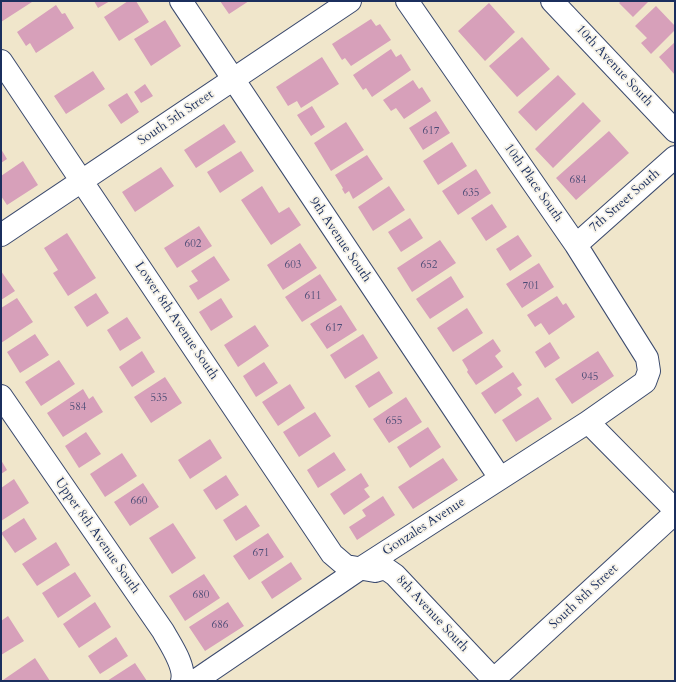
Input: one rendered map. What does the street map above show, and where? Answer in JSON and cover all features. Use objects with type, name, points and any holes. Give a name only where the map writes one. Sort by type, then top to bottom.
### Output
[{"type":"street","name":"9th Avenue South","points":[[181,1],[500,478]]},
{"type":"street","name":"South 5th Street","points":[[1,235],[350,1]]},
{"type":"street","name":"10th Place South","points":[[407,1],[576,245],[647,358],[649,371]]},
{"type":"street","name":"10th Avenue South","points":[[552,1],[675,131]]},
{"type":"street","name":"Lower 8th Avenue South","points":[[1,62],[82,180],[332,554],[346,566],[361,568]]},
{"type":"street","name":"7th Street South","points":[[576,245],[675,157]]},
{"type":"street","name":"Gonzales Avenue","points":[[195,681],[361,568],[588,422],[645,382],[649,371]]},
{"type":"street","name":"Upper 8th Avenue South","points":[[1,396],[163,631],[179,659],[184,676],[182,681]]},
{"type":"street","points":[[588,422],[675,511]]},
{"type":"street","name":"South 8th Street","points":[[494,681],[675,511]]},
{"type":"street","name":"8th Avenue South","points":[[361,568],[375,571],[385,568],[395,575],[494,681]]},
{"type":"building","points":[[1,1],[31,1],[32,2],[1,22]]},
{"type":"building","points":[[94,1],[110,1],[98,8]]},
{"type":"building","points":[[128,1],[136,1],[149,22],[119,41],[104,17]]},
{"type":"building","points":[[220,1],[249,1],[229,14]]},
{"type":"building","points":[[621,1],[649,1],[633,17],[619,3]]},
{"type":"building","points":[[489,3],[515,32],[485,61],[458,31]]},
{"type":"building","points":[[56,5],[62,14],[65,13],[74,28],[36,53],[30,43],[26,46],[17,32]]},
{"type":"building","points":[[656,6],[675,26],[675,30],[651,54],[641,43],[647,38],[635,26]]},
{"type":"building","points":[[371,19],[376,26],[380,24],[391,40],[351,66],[345,58],[342,60],[332,44]]},
{"type":"building","points":[[165,20],[181,46],[151,66],[134,39]]},
{"type":"building","points":[[522,37],[550,69],[517,97],[489,66]]},
{"type":"building","points":[[675,42],[675,75],[659,57]]},
{"type":"building","points":[[391,49],[396,57],[401,54],[411,70],[372,97],[366,88],[363,90],[353,75]]},
{"type":"building","points":[[322,57],[339,84],[301,108],[297,101],[288,106],[276,87]]},
{"type":"building","points":[[93,71],[105,89],[66,114],[54,96]]},
{"type":"building","points":[[558,75],[576,94],[536,131],[518,112]]},
{"type":"building","points":[[413,80],[419,89],[422,87],[431,101],[404,119],[396,108],[391,111],[383,100]]},
{"type":"building","points":[[145,84],[153,96],[141,103],[134,92]]},
{"type":"building","points":[[127,93],[139,112],[121,124],[108,105]]},
{"type":"building","points":[[583,102],[601,121],[553,168],[535,149]]},
{"type":"building","points":[[312,106],[325,127],[311,136],[297,115]]},
{"type":"building","points":[[436,111],[450,133],[423,150],[409,128]]},
{"type":"building","points":[[346,122],[364,150],[331,171],[314,143]]},
{"type":"building","points":[[224,124],[236,142],[196,168],[184,150]]},
{"type":"building","points":[[609,131],[629,153],[576,200],[556,178]]},
{"type":"building","points":[[452,142],[467,166],[438,185],[423,161]]},
{"type":"building","points":[[1,149],[7,159],[1,163]]},
{"type":"building","points":[[241,151],[254,171],[220,193],[207,172]]},
{"type":"building","points":[[367,155],[383,179],[353,199],[349,191],[345,194],[335,175]]},
{"type":"building","points":[[23,161],[38,185],[7,205],[1,196],[1,176]]},
{"type":"building","points":[[161,167],[174,186],[135,212],[122,192]]},
{"type":"building","points":[[476,169],[491,193],[458,215],[442,191]]},
{"type":"building","points":[[262,186],[279,213],[289,207],[301,225],[271,245],[241,200]]},
{"type":"building","points":[[389,186],[405,210],[373,231],[358,207]]},
{"type":"building","points":[[492,204],[507,227],[486,241],[471,218]]},
{"type":"building","points":[[410,218],[423,238],[401,252],[388,232]]},
{"type":"building","points":[[199,226],[212,246],[177,268],[164,248]]},
{"type":"building","points":[[67,233],[96,278],[68,296],[53,273],[58,270],[44,248]]},
{"type":"building","points":[[518,235],[532,256],[510,271],[496,249]]},
{"type":"building","points":[[440,240],[456,263],[412,292],[397,268]]},
{"type":"building","points":[[300,243],[317,268],[283,290],[267,265]]},
{"type":"building","points":[[214,256],[230,280],[198,300],[189,286],[198,281],[191,271]]},
{"type":"building","points":[[539,263],[554,287],[522,308],[506,284]]},
{"type":"building","points":[[1,271],[15,291],[1,300]]},
{"type":"building","points":[[320,274],[337,300],[302,322],[285,297]]},
{"type":"building","points":[[451,276],[464,297],[430,319],[416,299]]},
{"type":"building","points":[[96,293],[109,313],[87,327],[74,307]]},
{"type":"building","points":[[557,296],[563,305],[566,303],[575,317],[549,335],[541,323],[535,327],[527,315]]},
{"type":"building","points":[[17,298],[33,322],[1,343],[1,308]]},
{"type":"building","points":[[221,298],[233,317],[211,331],[199,312]]},
{"type":"building","points":[[341,305],[357,330],[327,349],[310,324]]},
{"type":"building","points":[[467,308],[483,333],[453,352],[437,328]]},
{"type":"building","points":[[127,317],[141,338],[120,351],[107,330]]},
{"type":"building","points":[[255,325],[269,346],[238,367],[224,345]]},
{"type":"building","points":[[35,334],[49,355],[20,373],[7,352]]},
{"type":"building","points":[[363,334],[378,358],[345,379],[330,355]]},
{"type":"building","points":[[493,339],[501,351],[495,356],[503,367],[476,385],[467,372],[468,370],[462,360]]},
{"type":"building","points":[[550,342],[560,358],[545,368],[535,352]]},
{"type":"building","points":[[142,351],[155,372],[132,387],[119,367]]},
{"type":"building","points":[[598,351],[614,376],[572,404],[555,379]]},
{"type":"building","points":[[59,360],[75,384],[41,406],[25,382]]},
{"type":"building","points":[[264,362],[278,383],[256,397],[243,376]]},
{"type":"building","points":[[379,371],[393,393],[369,408],[355,386]]},
{"type":"building","points":[[513,372],[522,385],[517,388],[522,395],[495,414],[481,393]]},
{"type":"building","points":[[165,377],[182,403],[151,423],[134,397]]},
{"type":"building","points":[[290,384],[305,408],[278,426],[262,402]]},
{"type":"building","points":[[83,389],[89,399],[93,396],[103,412],[63,437],[47,413]]},
{"type":"building","points":[[406,397],[422,422],[389,443],[373,419]]},
{"type":"building","points":[[538,397],[552,419],[516,442],[502,420]]},
{"type":"building","points":[[315,412],[331,436],[299,457],[283,432]]},
{"type":"building","points":[[428,427],[441,447],[410,468],[397,447]]},
{"type":"building","points":[[86,432],[101,454],[79,468],[65,446]]},
{"type":"building","points":[[210,439],[222,458],[190,479],[178,460]]},
{"type":"building","points":[[334,452],[346,470],[318,488],[307,470]]},
{"type":"building","points":[[122,453],[137,476],[105,497],[90,474]]},
{"type":"building","points":[[443,458],[458,480],[413,509],[398,487]]},
{"type":"building","points":[[1,460],[7,470],[1,474]]},
{"type":"building","points":[[361,473],[369,486],[364,489],[370,497],[344,515],[330,494]]},
{"type":"building","points":[[226,475],[239,495],[216,510],[203,490]]},
{"type":"building","points":[[14,479],[29,503],[1,521],[1,488]]},
{"type":"building","points":[[143,483],[159,507],[130,526],[114,502]]},
{"type":"building","points":[[383,496],[395,515],[357,540],[349,527],[366,516],[362,510]]},
{"type":"building","points":[[246,505],[260,526],[236,541],[223,520]]},
{"type":"building","points":[[24,518],[37,539],[15,553],[1,533]]},
{"type":"building","points":[[173,523],[196,558],[172,574],[149,538]]},
{"type":"building","points":[[268,533],[284,557],[249,580],[233,556]]},
{"type":"building","points":[[56,542],[70,565],[37,586],[22,564]]},
{"type":"building","points":[[291,562],[302,579],[272,599],[261,582]]},
{"type":"building","points":[[75,572],[91,596],[58,618],[42,593]]},
{"type":"building","points":[[204,574],[220,598],[185,621],[169,596]]},
{"type":"building","points":[[95,602],[111,627],[79,648],[63,624]]},
{"type":"building","points":[[228,602],[244,626],[205,651],[189,627]]},
{"type":"building","points":[[8,616],[24,641],[1,655],[1,621]]},
{"type":"building","points":[[116,637],[128,656],[100,674],[88,656]]},
{"type":"building","points":[[35,658],[50,681],[3,680]]},
{"type":"building","points":[[135,663],[147,681],[107,681]]}]
